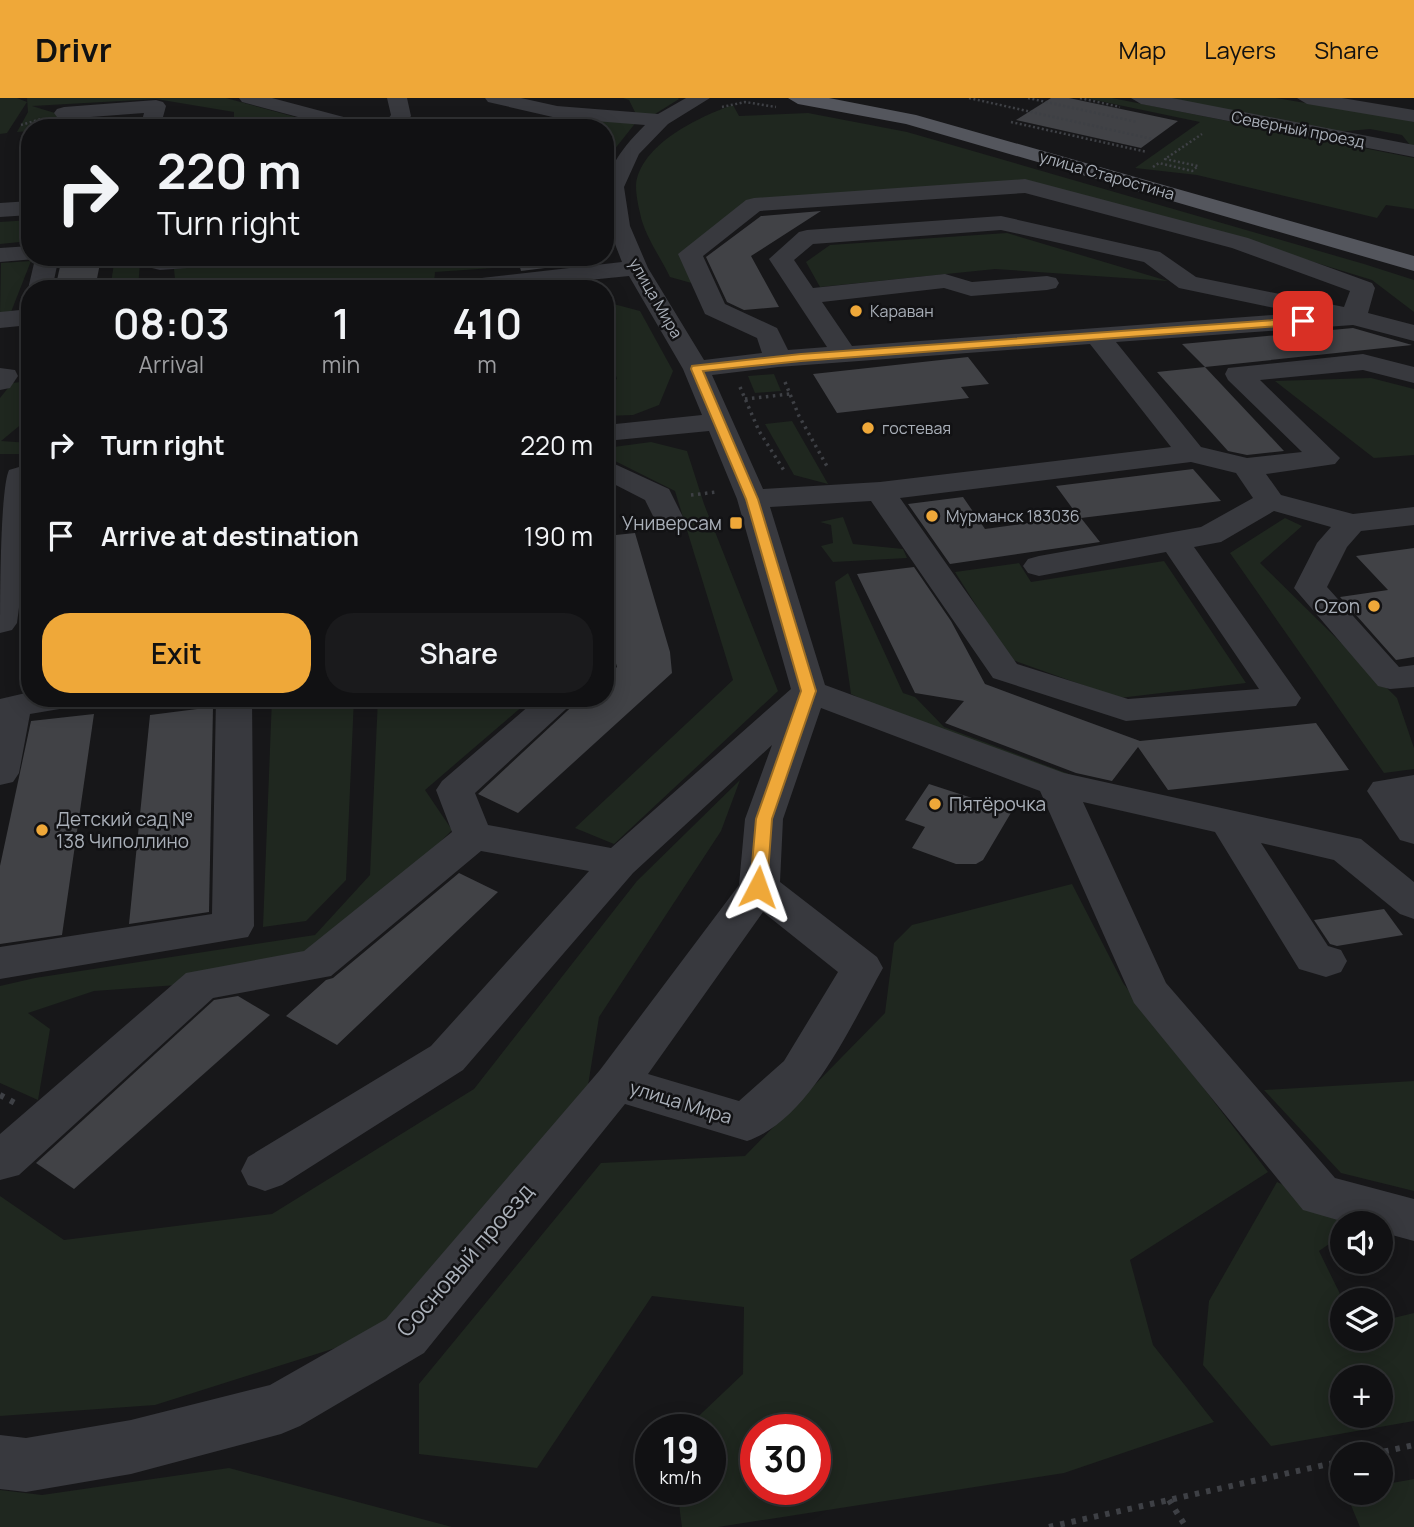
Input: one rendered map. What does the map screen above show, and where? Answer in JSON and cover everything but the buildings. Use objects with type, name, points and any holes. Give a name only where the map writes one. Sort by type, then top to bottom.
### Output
[{"type":"main road","name":"улица Старостина","points":[[798,98],[909,119],[1408,259]]},
{"type":"street","points":[[252,98],[322,119]]},
{"type":"street","points":[[397,98],[401,116],[398,119]]},
{"type":"street","points":[[495,98],[557,112],[606,107],[661,120]]},
{"type":"street","name":"Северный проезд","points":[[1141,98],[1414,151]]},
{"type":"street","name":"Северный проезд","points":[[1307,98],[1414,116]]},
{"type":"street","name":"улица Мира","points":[[614,185],[630,152],[661,120],[706,103]]},
{"type":"street","points":[[327,119],[342,112],[342,105]]},
{"type":"street","points":[[64,113],[156,106],[152,119]]},
{"type":"street","points":[[778,359],[768,333],[714,309],[690,254],[754,205],[1025,186],[1240,243],[1363,288],[1354,317]]},
{"type":"street","name":"улица Мира","points":[[614,194],[619,226],[636,268],[696,369],[752,499],[808,691]]},
{"type":"street","points":[[0,210],[21,209]]},
{"type":"street","points":[[845,355],[781,260],[807,237],[1001,223],[1152,257],[1188,283],[1354,317],[1414,333]]},
{"type":"street","points":[[0,255],[21,254]]},
{"type":"street","points":[[497,266],[512,280]]},
{"type":"street","points":[[552,280],[636,268]]},
{"type":"street","points":[[806,296],[946,281],[971,289],[1047,283]]},
{"type":"street","points":[[696,369],[778,359],[1354,317]]},
{"type":"street","points":[[0,320],[21,318]]},
{"type":"street","points":[[1098,337],[1191,453]]},
{"type":"street","points":[[752,499],[880,491],[1191,453],[1247,467],[1325,458],[1238,374],[1363,362],[1414,376]]},
{"type":"street","points":[[0,376],[5,376],[0,382]]},
{"type":"street","points":[[614,432],[718,422]]},
{"type":"street","points":[[1247,467],[1270,501],[1352,523],[1414,516]]},
{"type":"street","points":[[614,474],[657,495],[671,523]]},
{"type":"street","points":[[0,622],[19,490],[16,476]]},
{"type":"street","points":[[880,491],[1005,671],[1126,710],[1283,698],[1175,542]]},
{"type":"street","points":[[1039,566],[1210,535],[1270,501]]},
{"type":"street","points":[[1352,523],[1333,543],[1310,588],[1390,678],[1414,676]]},
{"type":"street","points":[[808,691],[1055,783],[1347,849],[1414,904]]},
{"type":"street","points":[[265,1171],[447,1058],[619,863],[808,691]]},
{"type":"street","points":[[758,887],[764,819],[808,691]]},
{"type":"street","points":[[0,773],[15,705],[21,704]]},
{"type":"street","points":[[0,963],[233,926],[234,707]]},
{"type":"street","points":[[473,836],[455,790],[550,707]]},
{"type":"street","points":[[1055,783],[1149,992],[1320,1195],[1414,1220]]},
{"type":"street","points":[[1414,787],[1386,791],[1414,831]]},
{"type":"street","points":[[1228,822],[1314,958],[1326,961]]},
{"type":"street","points":[[2,1161],[201,985],[316,965],[473,836],[619,863]]},
{"type":"street","name":"улица Мира","points":[[758,887],[862,968],[800,1074],[747,1122],[616,1083],[758,887]]},
{"type":"street","name":"Сосновый проезд","points":[[0,1462],[26,1465],[131,1447],[281,1408],[405,1336],[616,1083]]},
{"type":"path","points":[[706,103],[745,103],[752,98]]},
{"type":"path","points":[[968,98],[1152,139]]},
{"type":"path","points":[[1028,98],[1142,123]]},
{"type":"path","points":[[999,119],[1147,152]]},
{"type":"path","points":[[1146,172],[1159,163],[1192,170],[1198,166],[1164,159],[1209,129]]},
{"type":"path","points":[[745,398],[790,394]]},
{"type":"path","points":[[1393,1450],[1414,1445]]},
{"type":"path","points":[[1049,1527],[1330,1464]]},
{"type":"path","points":[[1169,1500],[1186,1527]]},
{"type":"shaded area","points":[[0,98],[17,98],[27,102],[7,133],[0,134]]},
{"type":"shaded area","points":[[27,98],[226,98],[303,119],[234,119],[234,112],[156,99],[32,106],[67,119],[24,119],[28,112]]},
{"type":"shaded area","points":[[623,98],[679,99],[655,114],[636,114],[629,100]]},
{"type":"shaded area","points":[[1085,98],[1112,98],[1414,158],[1414,209],[1386,205],[1377,218],[1197,175],[1135,168],[1200,122]]},
{"type":"shaded area","points":[[1148,98],[1276,98],[1401,119],[1414,122],[1414,150],[1402,135],[1370,129],[1326,133]]},
{"type":"shaded area","points":[[733,105],[739,116],[808,113],[907,132],[1364,264],[1414,280],[1414,312],[1372,280],[1213,231],[1023,183],[747,202],[681,255],[695,284],[670,277],[642,221],[636,189],[640,171],[659,145],[673,134]]},
{"type":"shaded area","points":[[614,120],[637,121],[614,150]]},
{"type":"shaded area","points":[[21,221],[21,242],[0,244],[0,222]]},
{"type":"shaded area","points":[[1007,233],[1168,281],[995,269],[820,287],[806,262],[830,245]]},
{"type":"shaded area","points":[[21,262],[21,266],[29,266],[24,280],[21,280],[11,312],[0,313],[1,263]]},
{"type":"shaded area","points":[[114,266],[140,266],[139,280],[111,280]]},
{"type":"shaded area","points":[[206,266],[493,268],[435,272],[434,280],[175,280],[174,269]]},
{"type":"shaded area","points":[[614,304],[640,311],[673,371],[659,405],[633,415],[614,416],[614,380],[617,379],[614,369]]},
{"type":"shaded area","points":[[774,374],[781,391],[755,393],[748,376]]},
{"type":"shaded area","points":[[1371,378],[1414,389],[1414,455],[1374,458],[1275,381]]},
{"type":"shaded area","points":[[21,382],[21,424],[1,441],[21,442],[21,454],[0,454],[0,398],[12,383]]},
{"type":"shaded area","points":[[792,421],[828,484],[794,475],[765,424]]},
{"type":"shaded area","points":[[651,442],[687,451],[704,504],[778,691],[614,844],[575,828],[733,680],[675,491],[614,460],[614,447]]},
{"type":"shaded area","points":[[843,517],[853,544],[903,549],[907,558],[833,562],[821,546],[833,543],[831,525],[820,522]]},
{"type":"shaded area","points":[[1285,518],[1302,526],[1260,563],[1397,698],[1414,748],[1414,769],[1384,773],[1230,553]]},
{"type":"shaded area","points":[[1164,561],[1246,683],[1119,698],[1010,659],[955,572],[1019,563],[1031,582]]},
{"type":"shaded area","points":[[848,573],[903,693],[915,697],[944,727],[1106,788],[920,725],[851,694],[835,582]]},
{"type":"shaded area","points":[[272,707],[354,707],[346,880],[306,921],[263,927]]},
{"type":"shaded area","points":[[378,707],[522,707],[425,790],[452,830],[330,954],[191,984],[94,991],[28,1013],[50,1029],[38,1100],[0,1083],[0,986],[35,978],[315,935],[370,875]]},
{"type":"shaded area","points":[[740,780],[721,831],[599,1017],[585,1104],[402,1327],[155,1405],[0,1416],[0,1196],[64,1240],[272,1214],[474,1089],[637,881]]},
{"type":"shaded area","points":[[1072,884],[1123,983],[1268,1172],[1130,1260],[1153,1345],[1214,1422],[1064,1473],[718,1527],[682,1527],[679,1505],[726,1505],[726,1414],[701,1414],[743,1374],[744,1307],[652,1296],[537,1468],[419,1454],[419,1384],[601,1163],[745,1156],[885,1013],[894,943],[912,925]]},
{"type":"shaded area","points":[[1414,1081],[1414,1191],[1341,1173],[1264,1090]]},
{"type":"shaded area","points":[[1277,1182],[1342,1211],[1330,1211],[1330,1243],[1319,1251],[1337,1288],[1330,1288],[1330,1351],[1393,1351],[1393,1318],[1414,1313],[1414,1421],[1393,1425],[1393,1365],[1330,1365],[1330,1428],[1374,1428],[1271,1446],[1203,1365],[1209,1301]]},
{"type":"shaded area","points":[[229,1468],[452,1527],[0,1527],[0,1490],[42,1495]]},
{"type":"shaded area","points":[[1414,1479],[1414,1527],[1360,1527],[1351,1505],[1393,1505],[1393,1483]]},
{"type":"place","name":"Караван","points":[[856,311]]},
{"type":"place","name":"гостевая","points":[[868,428]]},
{"type":"place","name":"Мурманск 183036","points":[[932,516]]},
{"type":"place","name":"Универсам","points":[[736,523]]},
{"type":"place","name":"Ozon","points":[[1374,606]]},
{"type":"place","name":"Пятёрочка","points":[[935,804]]},
{"type":"place","name":"Детский сад № 138 Чиполлино","points":[[42,830]]},
{"type":"route","points":[[758,887],[764,819],[808,691],[752,499],[696,369],[778,359],[1303,321]]}]
